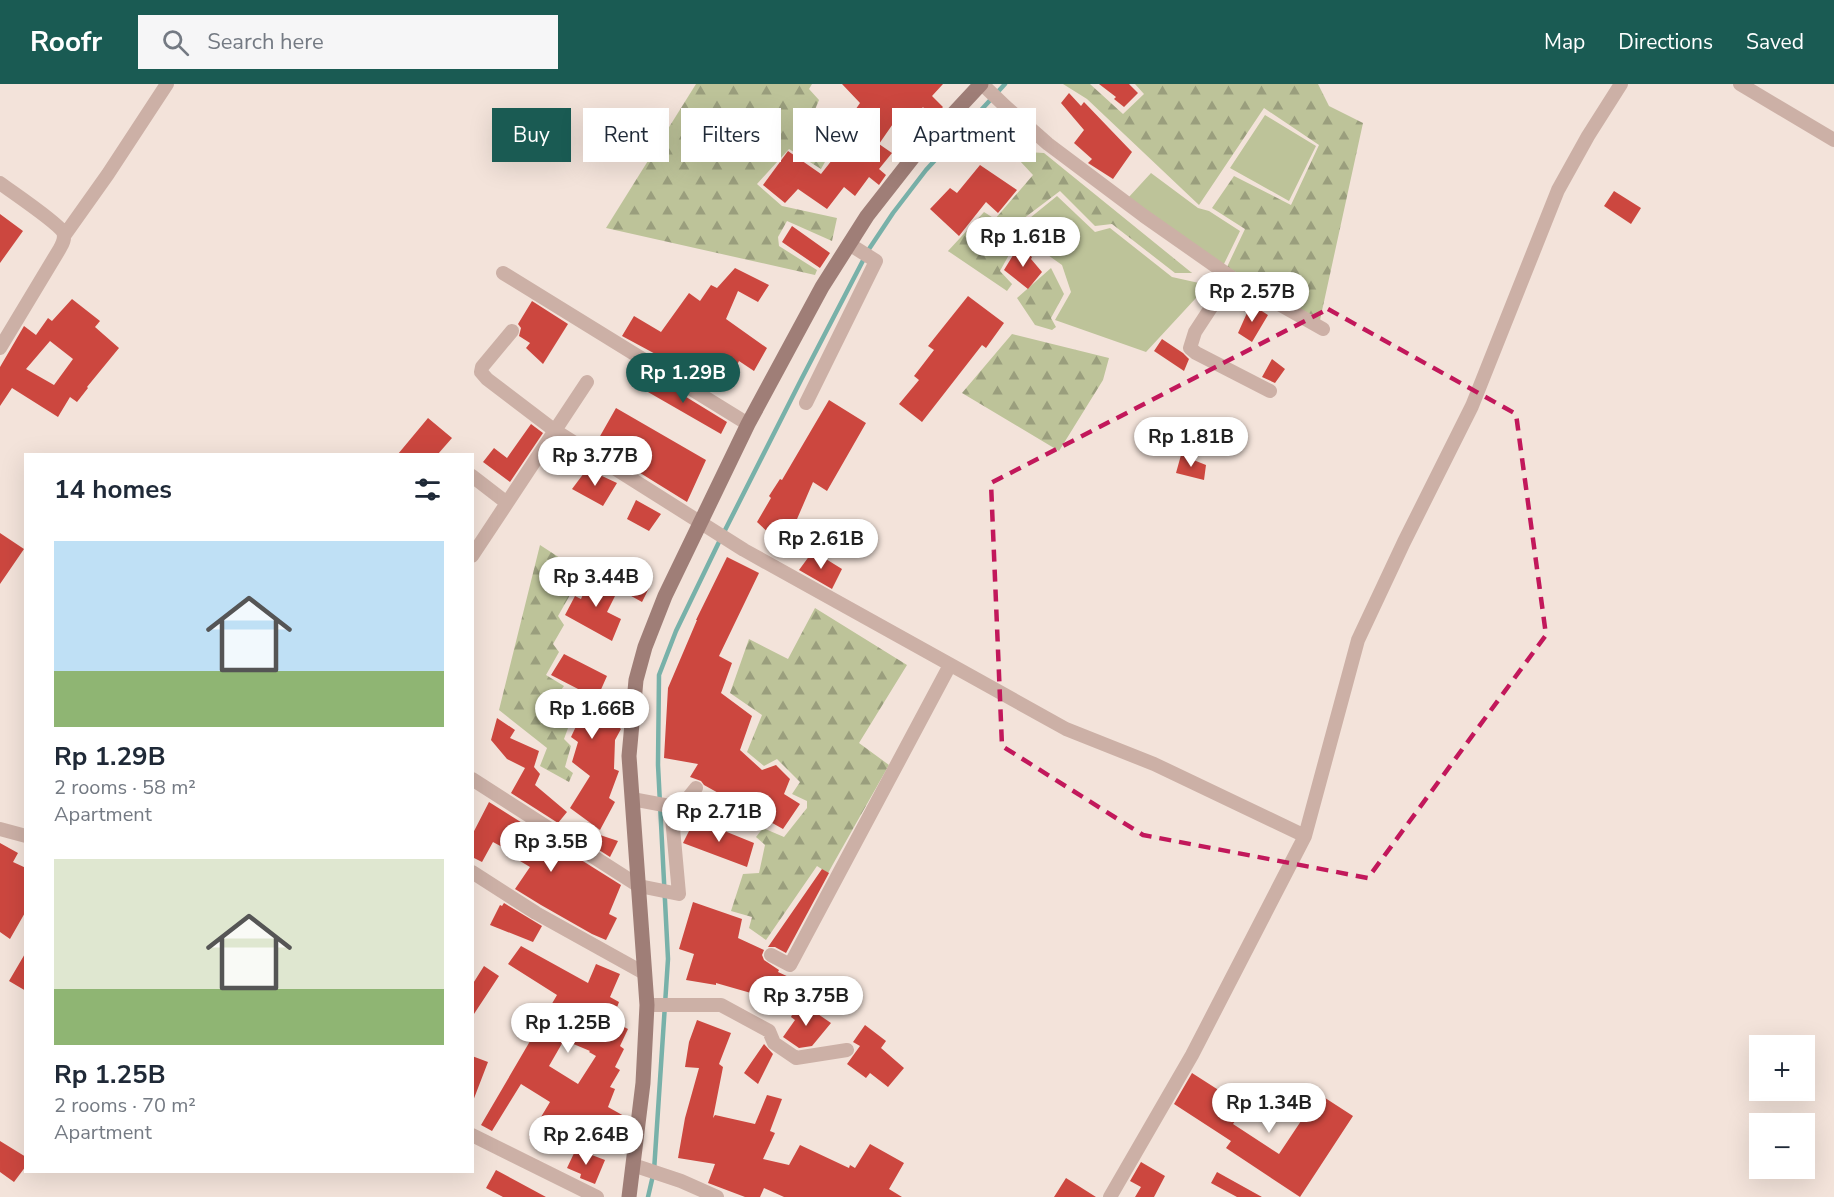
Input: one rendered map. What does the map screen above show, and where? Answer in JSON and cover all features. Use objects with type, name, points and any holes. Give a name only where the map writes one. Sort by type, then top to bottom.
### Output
[{"type":"main road","points":[[629,1197],[639,1167],[643,1083],[652,1005],[645,973],[629,756],[636,680],[645,647],[665,596],[705,526],[748,424],[822,287],[853,247],[867,216],[914,156],[984,86]]},
{"type":"street","points":[[0,348],[59,250],[64,236],[167,84]]},
{"type":"street","points":[[1110,1197],[1192,1056],[1305,836],[1358,640],[1472,406],[1558,190],[1588,136],[1621,84]]},
{"type":"street","points":[[1740,84],[1834,140]]},
{"type":"street","points":[[984,86],[1048,144],[1134,209],[1231,277],[1323,329]]},
{"type":"street","points":[[0,183],[62,231],[64,236]]},
{"type":"street","points":[[806,403],[876,261],[853,247]]},
{"type":"street","points":[[503,273],[748,424]]},
{"type":"street","points":[[1231,277],[1195,332],[1190,348],[1270,391]]},
{"type":"street","points":[[512,331],[482,367],[481,372],[554,430],[744,550],[1066,729],[1154,764],[1305,836]]},
{"type":"street","points":[[474,553],[587,382]]},
{"type":"street","points":[[474,478],[507,503]]},
{"type":"street","points":[[771,955],[790,965],[950,665]]},
{"type":"street","points":[[474,780],[639,886],[679,894],[669,806]]},
{"type":"street","points":[[632,799],[680,808],[696,788]]},
{"type":"street","points":[[0,829],[24,835]]},
{"type":"street","points":[[474,873],[536,913],[645,973]]},
{"type":"street","points":[[652,1005],[721,1005],[769,1031],[774,1042],[796,1058],[847,1050]]},
{"type":"street","points":[[474,1136],[597,1197]]},
{"type":"street","points":[[639,1167],[681,1181],[717,1197]]},
{"type":"highlighted area","points":[[1328,309],[1516,414],[1546,635],[1368,878],[1143,835],[1002,746],[991,483]]},
{"type":"green space","points":[[696,84],[812,84],[809,89],[819,100],[816,108],[793,108],[793,152],[789,149],[781,158],[781,108],[681,108]]},
{"type":"green space","points":[[1063,84],[1090,84],[1123,114],[1144,94],[1135,84],[1318,84],[1329,106],[1363,123],[1320,320],[1227,267],[1245,229],[1212,208],[1234,176],[1291,205],[1319,145],[1264,108],[1199,205],[1087,99]]},
{"type":"green space","points":[[681,108],[681,162],[777,162],[757,184],[782,206],[837,218],[832,241],[787,221],[778,237],[779,246],[817,270],[815,275],[606,228],[647,162],[669,162],[669,127]]},
{"type":"green space","points":[[1265,115],[1316,146],[1289,201],[1230,168]]},
{"type":"green space","points":[[1036,153],[1044,153],[1192,273],[1175,273],[1112,224],[1095,226],[1060,191],[1011,228],[1015,244],[1000,271],[1012,284],[1007,291],[948,251],[984,212],[995,219],[1033,175],[1021,162],[1036,162]]},
{"type":"green space","points":[[810,162],[825,162],[821,169]]},
{"type":"green space","points":[[1151,173],[1198,208],[1209,211],[1240,231],[1223,266],[1128,198]]},
{"type":"green space","points":[[1057,196],[1095,232],[1110,228],[1172,277],[1208,285],[1146,352],[1055,320],[1071,292],[1062,265],[1014,231]]},
{"type":"green space","points":[[1051,268],[1064,294],[1051,318],[1056,327],[1052,330],[1035,325],[1017,298]]},
{"type":"green space","points":[[1012,334],[1109,358],[1103,380],[1059,451],[962,393]]},
{"type":"green space","points":[[540,545],[560,558],[552,573],[578,590],[570,595],[558,616],[564,625],[553,644],[559,652],[546,675],[564,686],[548,707],[571,720],[564,739],[571,746],[565,767],[573,773],[569,782],[540,766],[547,748],[499,710]]},
{"type":"green space","points":[[815,608],[907,665],[859,743],[889,765],[828,873],[817,866],[766,940],[749,928],[752,917],[731,911],[743,874],[759,873],[765,845],[756,837],[763,828],[784,837],[807,808],[807,801],[792,794],[800,782],[777,759],[764,766],[747,752],[762,715],[730,693],[749,639],[788,659]]},
{"type":"building","points":[[842,84],[943,84],[932,96],[942,108],[892,108],[892,125],[880,143],[880,108],[857,108],[860,103]]},
{"type":"building","points":[[1099,84],[1129,84],[1138,93],[1124,107],[1114,99],[1116,97]]},
{"type":"building","points":[[1069,93],[1081,106],[1084,102],[1132,152],[1113,179],[1088,163],[1092,159],[1074,143],[1084,130],[1061,103]]},
{"type":"building","points":[[880,145],[892,153],[879,169],[886,175],[879,185],[869,177],[855,196],[844,187],[827,209],[798,189],[785,203],[763,185],[788,151],[793,154],[793,162],[804,162],[821,174],[830,162],[880,162]]},
{"type":"building","points":[[980,165],[1017,190],[998,213],[986,202],[959,236],[930,209],[950,188],[957,193]]},
{"type":"building","points":[[1614,191],[1641,208],[1631,224],[1604,206]]},
{"type":"building","points":[[0,214],[23,231],[0,263]]},
{"type":"building","points":[[792,226],[830,253],[820,268],[782,242]]},
{"type":"building","points":[[1018,247],[1032,257],[1031,259],[1042,272],[1028,289],[1004,270]]},
{"type":"building","points":[[735,268],[769,285],[758,302],[738,291],[726,319],[767,348],[754,371],[739,361],[724,391],[622,336],[634,316],[661,332],[689,293],[700,301],[711,285],[717,288]]},
{"type":"building","points":[[968,296],[1004,323],[986,348],[982,345],[922,422],[899,404],[919,380],[914,376],[934,350],[928,346]]},
{"type":"building","points":[[72,299],[100,321],[95,327],[119,348],[77,402],[70,397],[58,417],[12,388],[0,406],[0,367],[24,326],[36,335],[48,318],[52,321]],"holes":[[[50,341],[73,359],[54,385],[26,369]]]},
{"type":"building","points":[[532,301],[568,324],[543,364],[526,348],[530,343],[519,336],[521,328],[518,324]]},
{"type":"building","points":[[1251,304],[1268,315],[1252,342],[1238,333]]},
{"type":"building","points":[[1162,339],[1189,359],[1184,371],[1154,351]]},
{"type":"building","points":[[1272,359],[1285,369],[1275,383],[1262,377]]},
{"type":"building","points":[[647,373],[727,422],[721,434],[641,388]]},
{"type":"building","points":[[829,400],[866,423],[827,491],[813,482],[794,526],[799,529],[786,549],[757,522],[771,498],[769,496],[780,479],[782,480]]},
{"type":"building","points":[[616,408],[706,460],[687,502],[595,445]]},
{"type":"building","points":[[428,418],[452,438],[439,453],[399,453]]},
{"type":"building","points":[[531,424],[543,433],[510,482],[483,462],[494,448],[507,458]]},
{"type":"building","points":[[1181,455],[1206,465],[1204,480],[1176,473]]},
{"type":"building","points":[[587,469],[617,483],[603,506],[572,489]]},
{"type":"building","points":[[636,500],[661,514],[649,531],[627,519]]},
{"type":"building","points":[[0,533],[24,549],[0,584]]},
{"type":"building","points":[[813,551],[842,569],[832,589],[799,570]]},
{"type":"building","points":[[727,557],[759,573],[719,656],[732,663],[721,693],[752,716],[740,750],[762,770],[776,765],[790,779],[784,794],[800,804],[783,829],[704,785],[701,781],[690,777],[698,764],[664,758],[668,688],[696,620]]},
{"type":"building","points":[[592,573],[619,588],[607,612],[621,619],[612,641],[565,615],[575,596],[581,599]]},
{"type":"building","points":[[632,577],[649,588],[642,602],[624,592]]},
{"type":"building","points":[[564,654],[607,676],[595,703],[619,711],[614,723],[621,729],[615,740],[614,769],[619,771],[609,798],[615,802],[600,830],[570,808],[590,776],[572,762],[578,742],[571,737],[579,720],[569,713],[580,690],[551,675]]},
{"type":"building","points":[[497,718],[515,730],[510,738],[539,751],[534,767],[540,774],[535,785],[567,812],[558,823],[511,793],[525,768],[507,759],[491,740]]},
{"type":"building","points":[[489,802],[621,885],[609,914],[617,918],[606,940],[515,889],[530,867],[515,858],[517,855],[493,842],[482,862],[474,858],[474,831]]},
{"type":"building","points":[[695,819],[754,843],[747,867],[683,843]]},
{"type":"building","points":[[594,833],[618,841],[610,857],[585,841]]},
{"type":"building","points":[[0,843],[18,853],[13,862],[24,867],[24,914],[10,939],[0,932]]},
{"type":"building","points":[[822,869],[829,873],[786,953],[775,947],[768,947]]},
{"type":"building","points":[[693,902],[742,919],[738,938],[764,950],[762,955],[764,960],[779,970],[778,972],[791,978],[786,1003],[716,983],[716,985],[686,980],[694,954],[679,949]]},
{"type":"building","points":[[504,903],[542,926],[533,942],[490,925],[500,905]]},
{"type":"building","points":[[521,946],[588,983],[596,964],[620,974],[610,997],[619,1002],[612,1021],[628,1029],[620,1046],[624,1049],[615,1067],[620,1070],[610,1087],[615,1089],[608,1107],[624,1116],[616,1131],[590,1118],[572,1152],[552,1141],[548,1148],[529,1137],[550,1102],[521,1084],[492,1131],[481,1125],[557,995],[508,964]],"holes":[[[564,1040],[596,1056],[578,1084],[549,1066]]]},
{"type":"building","points":[[24,955],[24,990],[9,981]]},
{"type":"building","points":[[484,966],[499,976],[474,1014],[474,982]]},
{"type":"building","points":[[799,1001],[831,1023],[812,1046],[799,1048],[783,1037],[795,1020],[791,1017]]},
{"type":"building","points":[[697,1020],[731,1033],[719,1064],[723,1067],[713,1118],[715,1115],[755,1124],[767,1095],[782,1099],[770,1131],[775,1133],[763,1159],[789,1165],[800,1145],[849,1168],[850,1165],[855,1168],[870,1144],[904,1163],[889,1189],[902,1197],[784,1197],[764,1188],[760,1197],[745,1197],[708,1183],[715,1164],[678,1158],[685,1118],[699,1068],[685,1067],[689,1042]]},
{"type":"building","points":[[865,1025],[886,1041],[881,1048],[904,1068],[888,1087],[870,1073],[866,1078],[847,1064],[860,1046],[853,1042]]},
{"type":"building","points":[[764,1044],[773,1054],[758,1084],[744,1073]]},
{"type":"building","points":[[474,1057],[488,1062],[474,1098]]},
{"type":"building","points":[[1192,1073],[1245,1107],[1233,1124],[1279,1154],[1319,1094],[1353,1116],[1300,1197],[1226,1148],[1231,1141],[1174,1104]]},
{"type":"building","points":[[0,1141],[24,1156],[24,1169],[14,1182],[0,1172]]},
{"type":"building","points":[[576,1149],[605,1160],[595,1184],[580,1178],[581,1174],[567,1168]]},
{"type":"building","points":[[1141,1162],[1165,1176],[1154,1197],[1135,1197],[1141,1187],[1130,1181]]},
{"type":"building","points":[[496,1170],[546,1197],[503,1197],[486,1188]]},
{"type":"building","points":[[1217,1172],[1262,1197],[1237,1197],[1211,1183]]},
{"type":"building","points":[[1066,1178],[1096,1197],[1054,1197]]},
{"type":"waterway","points":[[648,1197],[654,1171],[668,959],[658,765],[659,675],[676,631],[719,542],[869,249],[926,170],[1005,84]]}]
